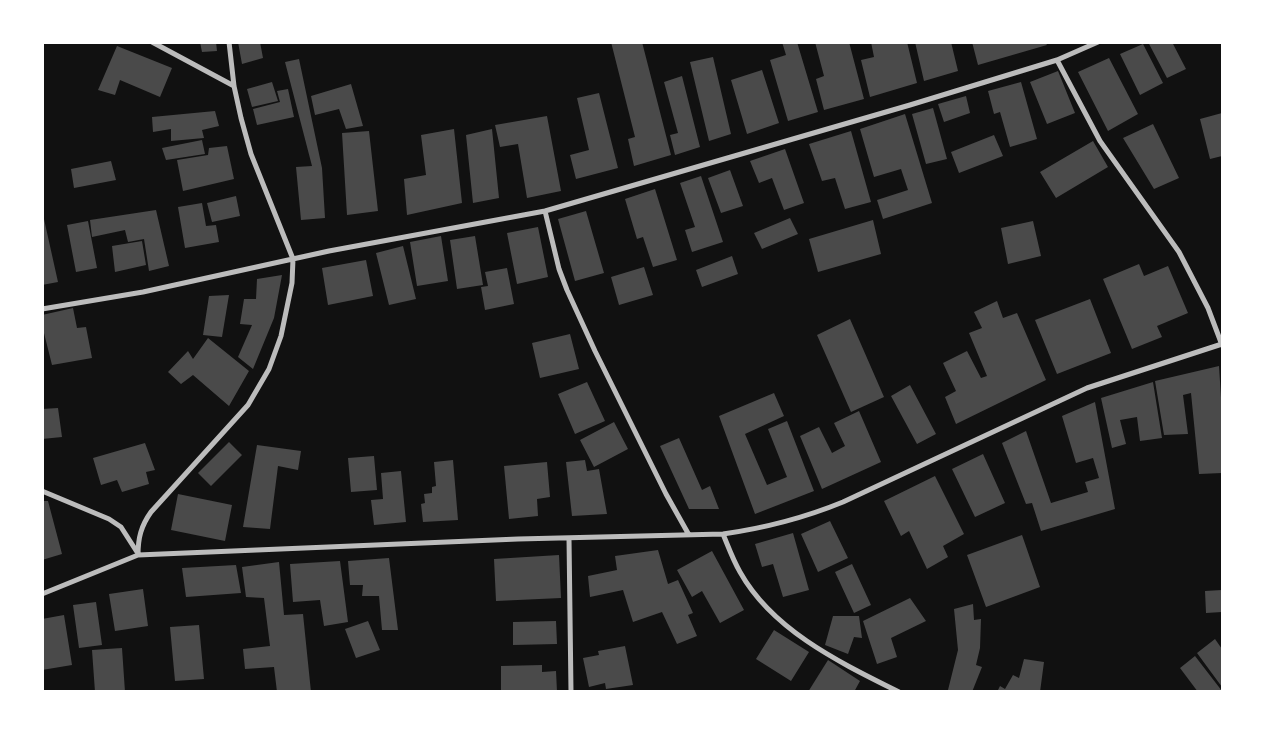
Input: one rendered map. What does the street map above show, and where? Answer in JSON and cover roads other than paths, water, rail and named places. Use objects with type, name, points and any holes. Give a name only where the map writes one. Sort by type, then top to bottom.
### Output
[{"type":"street","points":[[152,42],[234,86]]},
{"type":"street","points":[[138,555],[138,540],[142,524],[150,512],[248,405],[269,369],[281,336],[292,283],[293,259],[251,154],[234,86],[229,42]]},
{"type":"street","points":[[42,309],[135,294],[293,259],[545,211],[753,152],[1057,60],[1098,42]]},
{"type":"street","points":[[42,594],[138,555],[569,538],[723,534],[752,530],[814,514],[1087,388],[1222,344],[1208,308],[1179,252],[1100,140],[1057,60]]},
{"type":"street","points":[[545,211],[559,269],[567,290],[666,494],[689,535]]},
{"type":"street","points":[[42,491],[109,519],[122,527],[138,555]]},
{"type":"street","points":[[723,534],[740,573],[763,603],[783,624],[846,665],[899,692]]},
{"type":"street","points":[[569,538],[571,692]]}]
